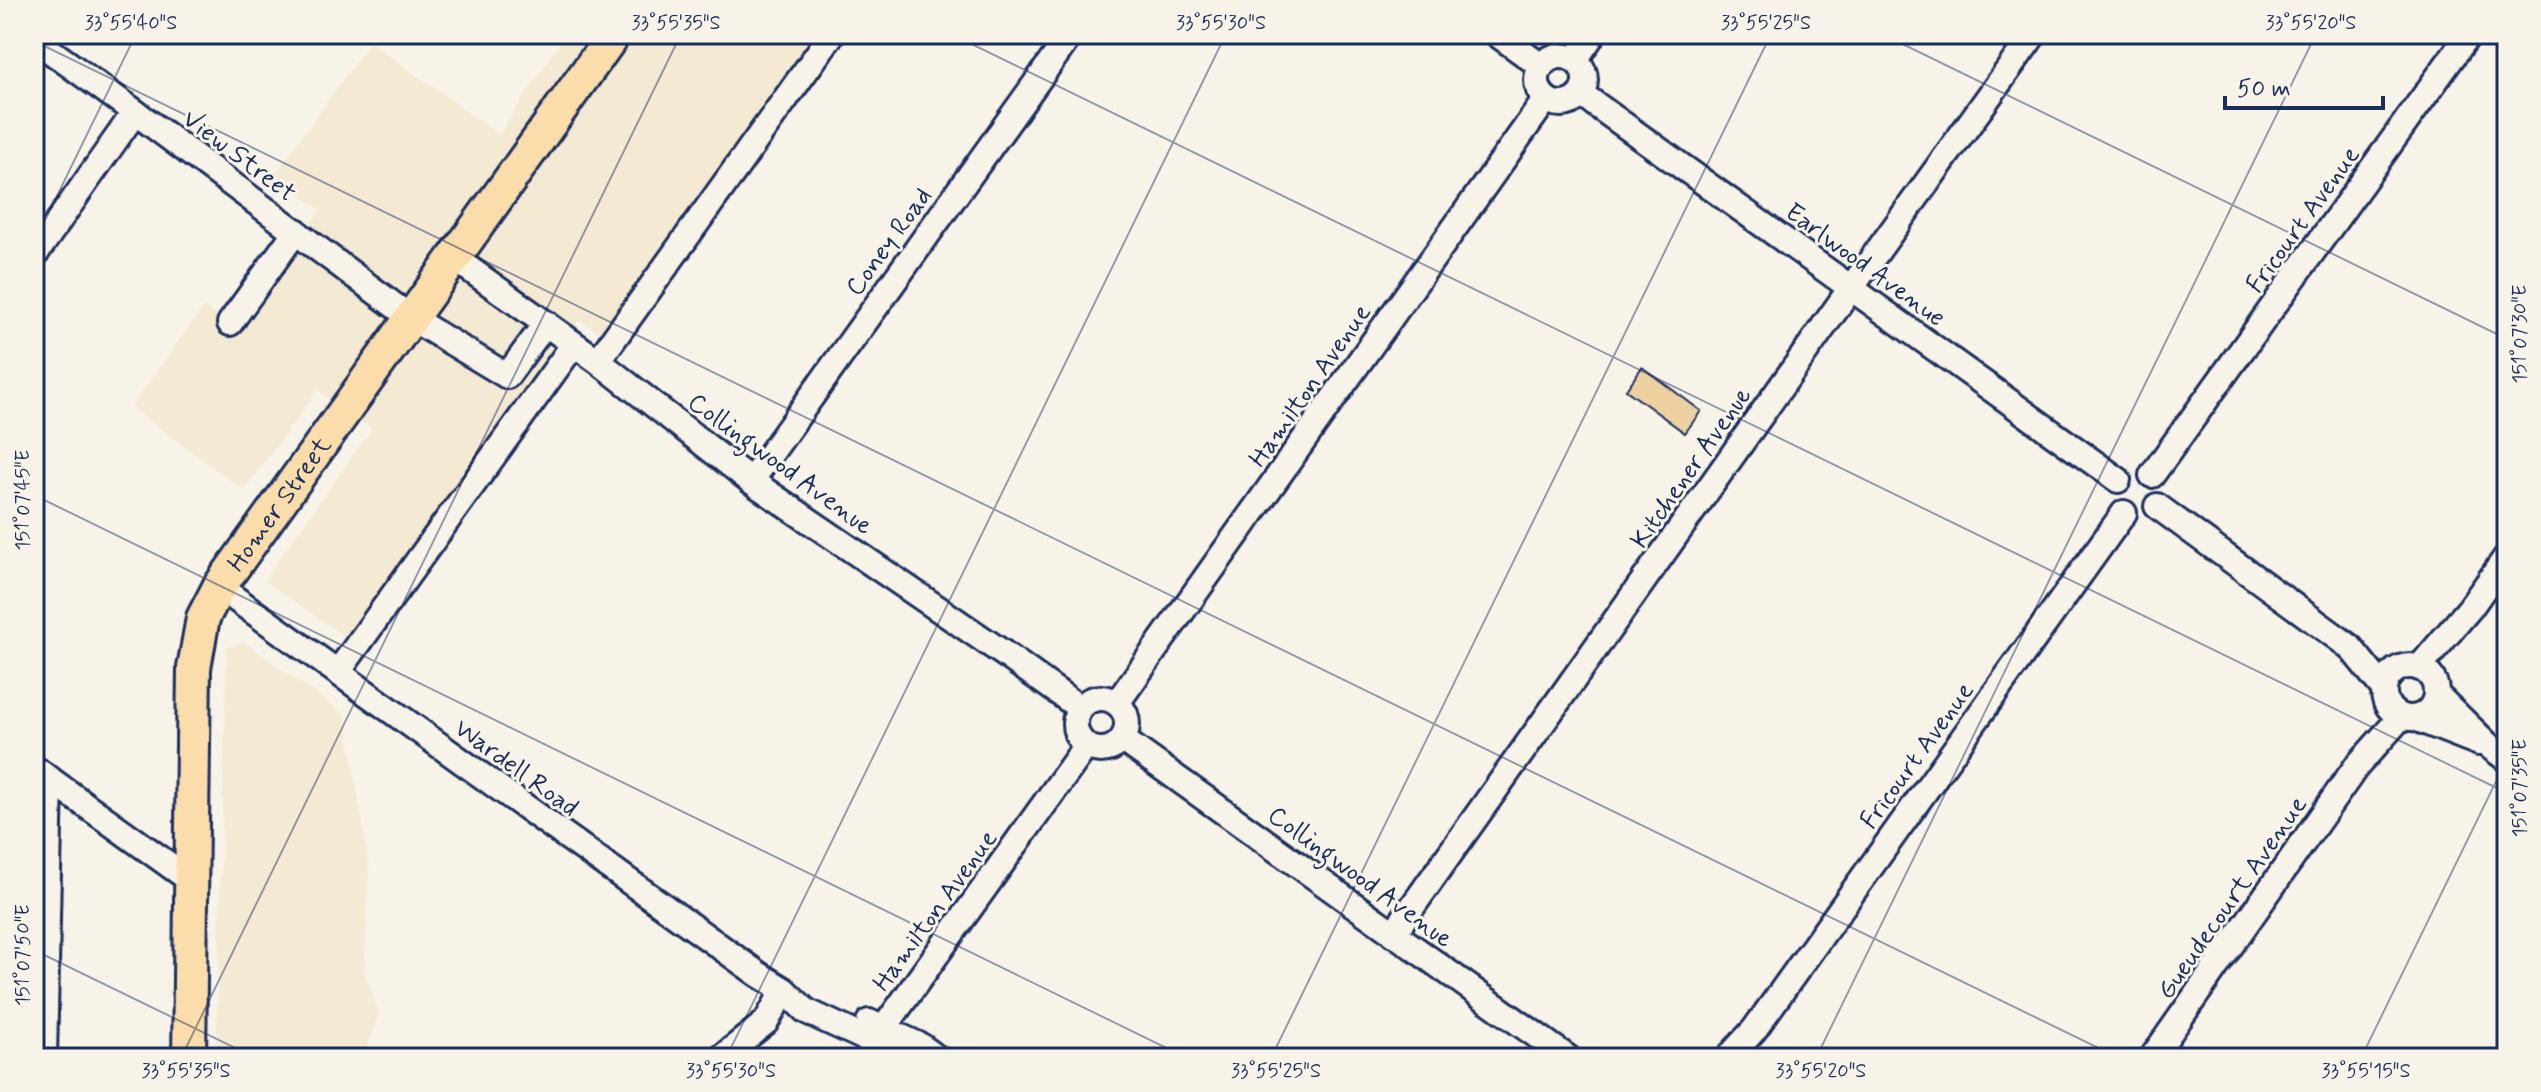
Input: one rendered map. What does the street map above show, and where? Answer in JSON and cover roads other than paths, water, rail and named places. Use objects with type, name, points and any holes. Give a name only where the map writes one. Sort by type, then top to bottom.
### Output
[{"type":"main road","name":"Homer Street","points":[[189,1058],[194,668],[203,618],[219,587],[614,34]]},
{"type":"street","points":[[598,361],[832,34]]},
{"type":"street","name":"Coney Road","points":[[751,481],[1071,34]]},
{"type":"street","points":[[1497,34],[1541,66]]},
{"type":"street","points":[[1575,60],[1593,34]]},
{"type":"street","name":"Kitchener Avenue","points":[[1393,934],[2034,34]]},
{"type":"street","name":"Fricourt Avenue","points":[[2152,475],[2469,34]]},
{"type":"street","name":"View Street","points":[[34,39],[411,318],[507,376],[546,323]]},
{"type":"street","points":[[1553,57],[1575,60],[1581,65],[1585,80],[1581,94],[1561,105],[1546,99],[1537,80],[1541,66],[1553,57]]},
{"type":"street","name":"Earlwood Avenue","points":[[1581,94],[2118,480]]},
{"type":"street","name":"Hamilton Avenue","points":[[1117,703],[1546,99]]},
{"type":"street","points":[[34,256],[135,112]]},
{"type":"street","points":[[230,323],[296,231]]},
{"type":"street","name":"Collingwood Avenue","points":[[454,258],[598,361],[751,481],[1080,708]]},
{"type":"street","points":[[338,672],[574,344]]},
{"type":"street","points":[[2134,470],[2152,475],[2161,493],[2157,506],[2149,514],[2139,517],[2124,513],[2114,498],[2118,480],[2134,470]]},
{"type":"street","points":[[2157,506],[2350,647],[2424,678],[2498,753]]},
{"type":"street","name":"Fricourt Avenue","points":[[1728,1058],[1754,1030],[2124,513]]},
{"type":"street","name":"Gueudecourt Avenue","points":[[2397,707],[2429,709],[2424,678],[2507,556]]},
{"type":"street","name":"Wardell Road","points":[[219,587],[784,990],[806,1011],[908,1058]]},
{"type":"street","points":[[2350,647],[2397,707],[2498,753]]},
{"type":"street","name":"Gueudecourt Avenue","points":[[2152,1058],[2397,707],[2389,677],[2424,678]]},
{"type":"street","points":[[1093,699],[1110,699],[1117,703],[1127,724],[1117,745],[1102,750],[1086,746],[1076,733],[1075,724],[1080,708],[1093,699]]},
{"type":"street","name":"Collingwood Avenue","points":[[1122,739],[1568,1058]]},
{"type":"street","name":"Hamilton Avenue","points":[[884,1028],[1086,746]]},
{"type":"street","points":[[42,774],[193,882]]},
{"type":"street","points":[[42,774],[44,1058]]},
{"type":"street","points":[[721,1058],[766,1022],[784,990]]},
{"type":"street","name":"Wardell Road","points":[[784,990],[884,1028],[921,1046],[937,1058]]},
{"type":"street","name":"Fricourt Avenue","points":[[1742,1058],[1754,1030]]}]
